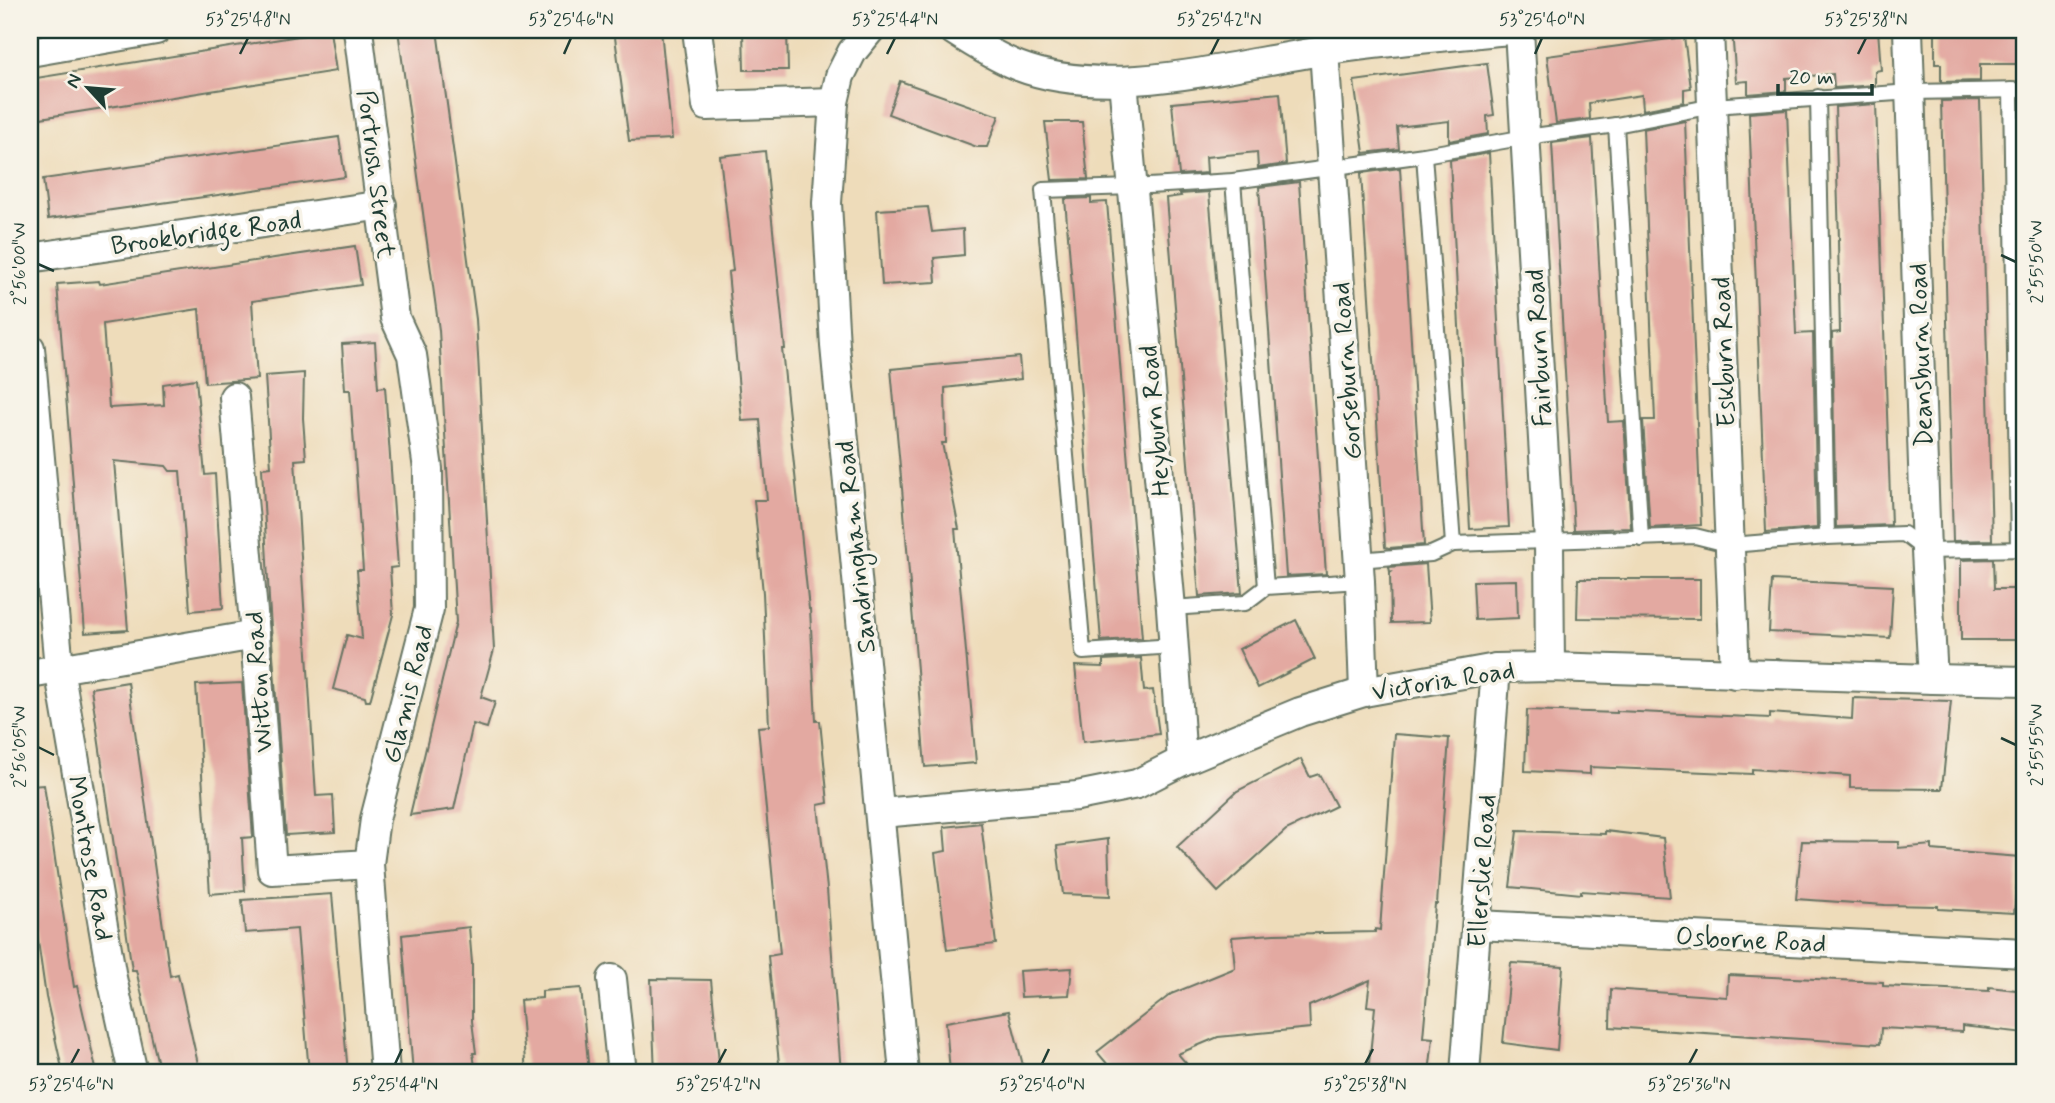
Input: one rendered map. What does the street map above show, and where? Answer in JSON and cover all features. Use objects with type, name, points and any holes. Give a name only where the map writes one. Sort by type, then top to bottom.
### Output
[{"type":"street","points":[[30,52],[156,30]]},
{"type":"street","name":"Portrush Street","points":[[358,30],[395,318]]},
{"type":"street","points":[[697,30],[707,106],[834,102]]},
{"type":"street","name":"Sandringham Road","points":[[870,30],[852,52],[840,76],[834,102],[827,203],[835,346],[904,1073]]},
{"type":"street","points":[[953,30],[1018,66],[1066,78],[1123,81],[1193,74],[1324,50],[1507,30]]},
{"type":"street","name":"Fairburn Road","points":[[1519,30],[1549,541],[1550,667]]},
{"type":"street","name":"Eskburn Road","points":[[1709,30],[1735,674]]},
{"type":"street","name":"Deansburn Road","points":[[1908,30],[1933,680]]},
{"type":"street","name":"Gorseburn Road","points":[[1324,50],[1359,570],[1364,692]]},
{"type":"street","name":"Heyburn Road","points":[[1123,81],[1171,608],[1182,761]]},
{"type":"street","name":"Brookbridge Road","points":[[30,258],[382,205]]},
{"type":"street","name":"Glamis Road","points":[[385,1073],[369,864],[375,819],[429,609],[428,469],[412,355],[395,318]]},
{"type":"street","name":"Montrose Road","points":[[30,348],[59,668],[112,978],[133,1073]]},
{"type":"street","name":"Witton Road","points":[[234,397],[272,870],[369,864]]},
{"type":"street","points":[[30,674],[255,635]]},
{"type":"street","name":"Victoria Road","points":[[881,813],[1077,796],[1137,784],[1182,761],[1300,712],[1364,692],[1496,668],[1550,667],[2025,681]]},
{"type":"street","name":"Ellerslie Road","points":[[1465,1073],[1496,668]]},
{"type":"street","name":"Osborne Road","points":[[1478,925],[2025,953]]},
{"type":"street","points":[[612,979],[622,1073]]},
{"type":"lane","points":[[1171,608],[1245,603],[1266,587],[1431,554],[1453,544],[1695,536],[1731,545],[1904,534],[1926,551],[2021,549],[2018,90],[1911,92],[1713,106],[1616,125],[1525,137],[1424,155],[1233,181],[1043,190],[1083,652],[1174,646]]},
{"type":"lane","points":[[1818,97],[1827,537]]},
{"type":"lane","points":[[1616,125],[1641,539]]},
{"type":"lane","points":[[1424,155],[1453,544]]},
{"type":"lane","points":[[1233,181],[1266,587]]},
{"type":"building","points":[[398,30],[437,30],[476,319],[494,650],[481,697],[495,702],[487,728],[473,724],[454,809],[410,815],[456,622],[439,330]]},
{"type":"building","points":[[614,30],[661,30],[672,139],[629,141]]},
{"type":"building","points":[[743,30],[787,30],[788,70],[744,70]]},
{"type":"building","points":[[1732,30],[1878,30],[1881,70],[1875,71],[1875,85],[1834,88],[1833,74],[1786,78],[1786,91],[1748,94],[1748,81],[1736,82]]},
{"type":"building","points":[[1935,30],[2025,30],[2025,64],[1980,64],[1980,81],[1941,82],[1941,64],[1935,64]]},
{"type":"building","points":[[330,31],[336,71],[34,119],[30,79]]},
{"type":"building","points":[[1684,37],[1691,88],[1684,89],[1684,102],[1643,110],[1642,95],[1589,103],[1590,119],[1556,123],[1547,56]]},
{"type":"building","points":[[1487,63],[1494,115],[1487,116],[1488,134],[1449,141],[1449,121],[1397,127],[1399,149],[1364,153],[1354,81]]},
{"type":"building","points":[[900,81],[999,116],[987,147],[977,147],[888,114]]},
{"type":"building","points":[[1280,93],[1286,164],[1258,168],[1257,152],[1206,157],[1207,173],[1179,175],[1172,103]]},
{"type":"building","points":[[1980,100],[1992,540],[1953,541],[1941,101]]},
{"type":"building","points":[[1876,104],[1891,525],[1836,527],[1832,333],[1840,332],[1835,107]]},
{"type":"building","points":[[1787,110],[1796,334],[1813,333],[1817,528],[1766,532],[1749,113]]},
{"type":"building","points":[[1685,121],[1701,525],[1650,528],[1643,420],[1655,420],[1643,129]]},
{"type":"building","points":[[1045,122],[1082,122],[1088,179],[1052,180]]},
{"type":"building","points":[[339,137],[345,177],[48,219],[43,179]]},
{"type":"building","points":[[1592,138],[1608,422],[1624,421],[1631,528],[1574,530],[1552,143]]},
{"type":"building","points":[[765,151],[785,349],[782,349],[810,609],[816,721],[820,721],[828,803],[818,805],[841,1073],[780,1073],[768,956],[780,954],[758,727],[769,726],[763,593],[754,500],[767,500],[760,420],[742,421],[728,272],[733,271],[720,156]]},
{"type":"building","points":[[1489,153],[1509,527],[1470,529],[1450,160]]},
{"type":"building","points":[[1400,168],[1424,545],[1389,548],[1385,547],[1361,173]]},
{"type":"building","points":[[1299,182],[1326,574],[1286,576],[1259,187]]},
{"type":"building","points":[[1209,192],[1242,593],[1199,596],[1166,198]]},
{"type":"building","points":[[1091,198],[1091,203],[1107,202],[1142,638],[1101,641],[1065,199]]},
{"type":"building","points":[[928,207],[932,232],[963,229],[964,255],[934,258],[936,282],[882,285],[877,210]]},
{"type":"building","points":[[355,246],[361,285],[252,301],[257,379],[205,383],[199,309],[103,324],[109,408],[164,405],[163,384],[196,379],[205,475],[215,474],[223,608],[190,611],[180,471],[170,471],[166,466],[114,461],[128,630],[85,633],[57,284],[99,281],[100,284]]},
{"type":"building","points":[[375,342],[378,388],[385,387],[398,567],[390,568],[393,615],[370,701],[366,701],[365,697],[333,689],[347,635],[362,639],[357,570],[363,570],[350,390],[345,390],[342,344]]},
{"type":"building","points":[[1019,357],[1021,379],[945,388],[946,443],[942,443],[959,529],[955,529],[976,763],[925,767],[891,369]]},
{"type":"building","points":[[304,373],[306,459],[295,460],[316,796],[333,795],[335,832],[286,835],[262,468],[271,467],[265,376]]},
{"type":"building","points":[[1993,559],[1994,589],[2025,589],[2025,640],[1961,640],[1961,560]]},
{"type":"building","points":[[1426,564],[1430,622],[1391,623],[1390,573],[1393,571],[1390,572],[1389,567]]},
{"type":"building","points":[[1578,579],[1700,579],[1700,619],[1577,618]]},
{"type":"building","points":[[1517,580],[1518,618],[1475,620],[1473,581]]},
{"type":"building","points":[[1772,580],[1893,586],[1890,638],[1769,632]]},
{"type":"building","points":[[1296,620],[1315,659],[1258,688],[1239,649]]},
{"type":"building","points":[[1141,658],[1144,691],[1153,690],[1159,734],[1083,742],[1075,666],[1103,667],[1103,660]]},
{"type":"building","points":[[128,682],[170,976],[178,974],[200,1073],[160,1073],[136,970],[132,970],[91,688]]},
{"type":"building","points":[[242,683],[253,837],[242,838],[245,891],[210,894],[196,685]]},
{"type":"building","points":[[1853,698],[1951,701],[1942,789],[1850,788],[1850,776],[1752,769],[1752,774],[1590,767],[1590,774],[1525,771],[1527,710],[1770,718],[1770,713],[1852,719]]},
{"type":"building","points":[[1394,734],[1449,738],[1437,904],[1423,1037],[1433,1038],[1429,1073],[1368,1073],[1375,1007],[1367,1006],[1370,980],[1309,1006],[1310,1028],[1218,1037],[1178,1054],[1186,1063],[1172,1073],[1115,1073],[1097,1052],[1171,994],[1235,968],[1232,937],[1380,930]]},
{"type":"building","points":[[1301,759],[1310,777],[1319,774],[1336,806],[1286,830],[1218,892],[1177,847],[1237,791]]},
{"type":"building","points":[[44,785],[74,987],[77,986],[97,1073],[63,1073],[46,997],[30,885],[30,786]]},
{"type":"building","points":[[981,823],[996,944],[947,950],[935,853],[946,851],[944,827]]},
{"type":"building","points":[[1517,831],[1605,834],[1605,831],[1663,838],[1670,897],[1581,891],[1581,894],[1510,887]]},
{"type":"building","points":[[1108,839],[1110,896],[1063,894],[1057,846]]},
{"type":"building","points":[[1802,841],[1899,842],[1898,848],[1932,845],[1932,850],[2020,857],[2014,913],[1938,909],[1938,906],[1796,899]]},
{"type":"building","points":[[332,894],[348,1073],[309,1073],[297,929],[245,933],[242,900]]},
{"type":"building","points":[[469,927],[476,1073],[413,1073],[402,935]]},
{"type":"building","points":[[1511,963],[1563,966],[1557,1050],[1503,1043]]},
{"type":"building","points":[[1072,968],[1069,995],[1021,997],[1019,971]]},
{"type":"building","points":[[1728,975],[1883,982],[1883,986],[1989,991],[1989,987],[2025,991],[2025,1033],[1962,1026],[1962,1032],[1881,1028],[1880,1044],[1610,1027],[1611,989],[1727,997]]},
{"type":"building","points":[[651,979],[711,980],[720,1073],[655,1073]]},
{"type":"building","points":[[581,988],[589,1073],[526,1073],[520,1000],[542,998],[542,991]]},
{"type":"building","points":[[1009,1011],[1025,1073],[950,1073],[946,1022]]}]
